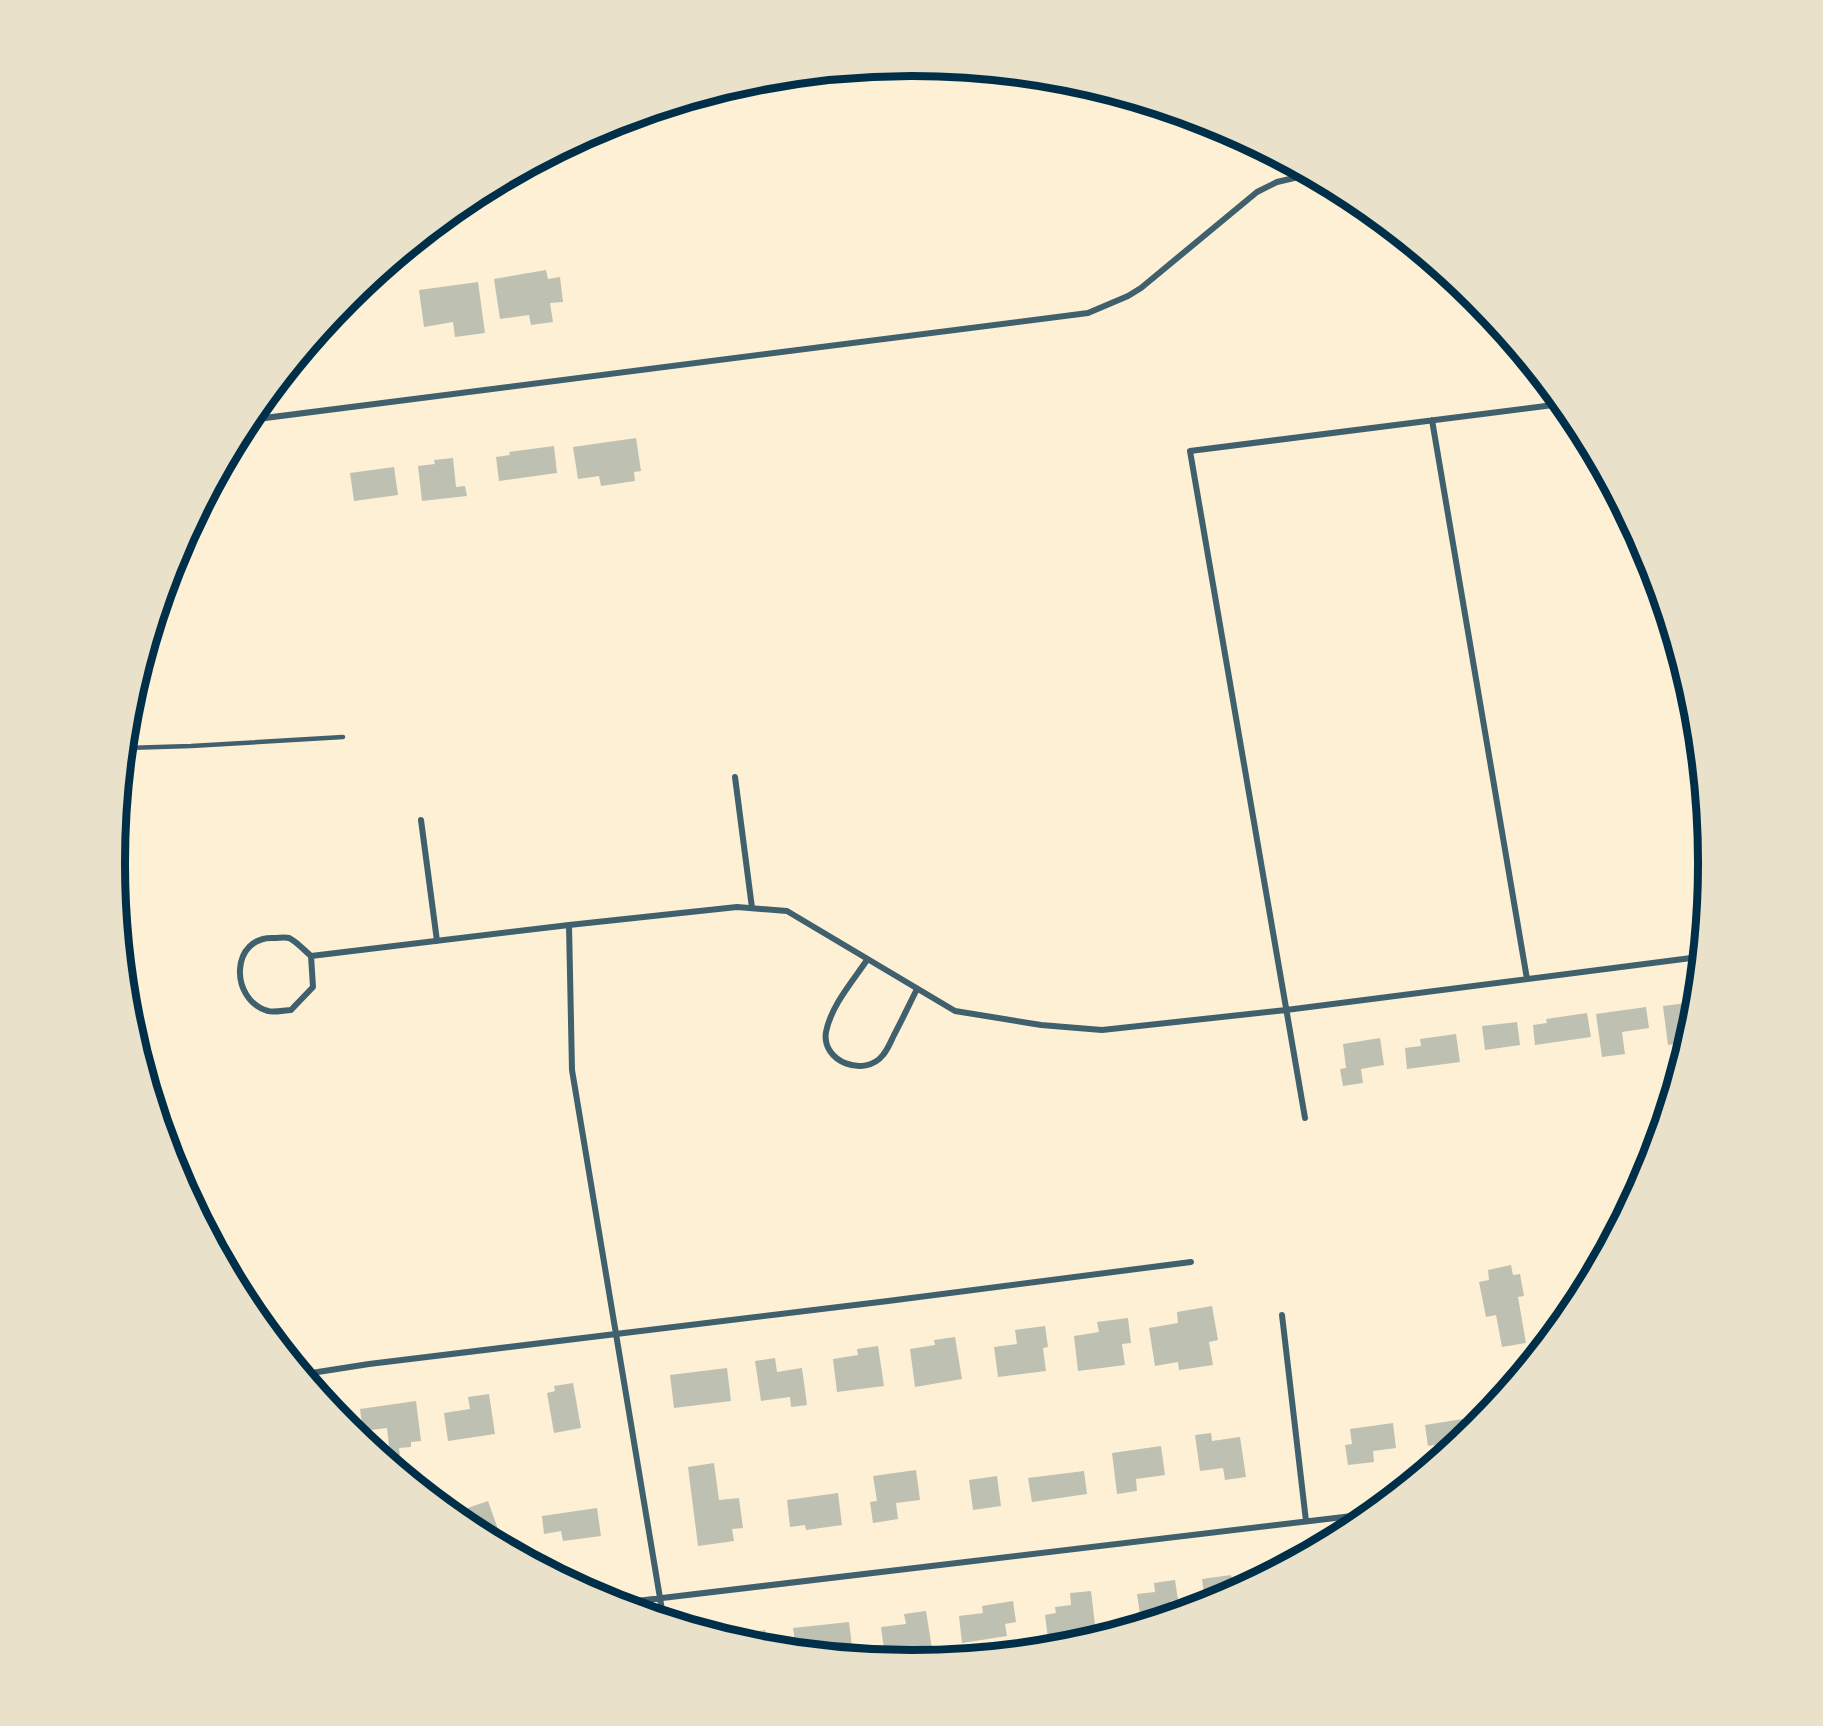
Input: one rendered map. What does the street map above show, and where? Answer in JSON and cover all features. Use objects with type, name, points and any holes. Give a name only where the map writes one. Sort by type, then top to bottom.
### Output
[{"type":"street","points":[[264,418],[1088,314],[1128,297],[1141,288],[1257,192],[1277,182],[1296,177]]},
{"type":"street","points":[[1305,1118],[1191,451],[1550,405]]},
{"type":"street","points":[[1432,420],[1527,979]]},
{"type":"street","points":[[735,777],[752,908]]},
{"type":"street","points":[[421,820],[437,941]]},
{"type":"street","points":[[311,956],[313,987],[291,1010],[268,1012],[247,999],[239,977],[243,954],[253,943],[264,937],[289,938],[311,956],[737,907],[787,911],[955,1011],[1041,1025],[1102,1030],[1286,1010],[1692,958]]},
{"type":"street","points":[[569,925],[572,1070],[662,1609]]},
{"type":"street","points":[[867,960],[831,1014],[826,1034],[827,1048],[838,1060],[851,1066],[869,1065],[883,1056],[917,990]]},
{"type":"street","points":[[313,1373],[1191,1262]]},
{"type":"street","points":[[1282,1315],[1306,1521]]},
{"type":"street","points":[[640,1601],[1349,1516]]},
{"type":"lane","points":[[134,748],[343,737]]},
{"type":"building","points":[[546,270],[548,279],[560,277],[563,302],[550,303],[553,322],[531,325],[529,315],[500,319],[494,279]]},
{"type":"building","points":[[478,282],[485,333],[455,337],[453,322],[424,327],[419,290]]},
{"type":"building","points":[[636,438],[641,471],[634,472],[635,481],[601,486],[599,476],[578,479],[573,447]]},
{"type":"building","points":[[554,446],[557,473],[499,481],[496,457],[510,455],[509,452]]},
{"type":"building","points":[[453,458],[456,487],[465,486],[467,496],[422,501],[418,466],[435,464],[434,460]]},
{"type":"building","points":[[394,467],[398,495],[354,501],[350,473]]},
{"type":"building","points":[[1685,1003],[1677,1044],[1668,1045],[1663,1006]]},
{"type":"building","points":[[1646,1007],[1649,1028],[1622,1032],[1625,1054],[1602,1057],[1596,1014]]},
{"type":"building","points":[[1587,1013],[1591,1037],[1535,1045],[1533,1025],[1547,1023],[1546,1019]]},
{"type":"building","points":[[1517,1022],[1520,1045],[1485,1050],[1482,1026]]},
{"type":"building","points":[[1456,1034],[1460,1062],[1407,1069],[1405,1048],[1421,1046],[1420,1039]]},
{"type":"building","points":[[1380,1038],[1384,1065],[1361,1069],[1363,1083],[1343,1086],[1340,1069],[1346,1068],[1343,1044]]},
{"type":"building","points":[[1511,1265],[1513,1275],[1520,1274],[1524,1296],[1518,1297],[1526,1343],[1502,1347],[1496,1315],[1486,1317],[1479,1282],[1489,1280],[1488,1270]]},
{"type":"building","points":[[1212,1306],[1218,1340],[1209,1342],[1213,1365],[1179,1370],[1178,1362],[1155,1366],[1149,1328],[1178,1323],[1177,1312]]},
{"type":"building","points":[[1128,1318],[1131,1343],[1122,1344],[1125,1365],[1078,1371],[1074,1336],[1099,1332],[1097,1322]]},
{"type":"building","points":[[1045,1326],[1048,1347],[1043,1348],[1046,1371],[998,1377],[994,1347],[1017,1344],[1015,1330]]},
{"type":"building","points":[[955,1337],[962,1379],[915,1387],[910,1349],[935,1345],[934,1340]]},
{"type":"building","points":[[878,1346],[884,1386],[837,1392],[833,1359],[858,1355],[857,1349]]},
{"type":"building","points":[[775,1358],[777,1372],[802,1368],[807,1405],[791,1407],[790,1397],[761,1401],[755,1361]]},
{"type":"building","points":[[727,1368],[731,1401],[674,1408],[670,1375]]},
{"type":"building","points":[[573,1383],[581,1428],[554,1433],[547,1393],[555,1391],[554,1386]]},
{"type":"building","points":[[489,1394],[495,1434],[448,1441],[444,1413],[470,1409],[468,1397]]},
{"type":"building","points":[[416,1401],[421,1441],[411,1442],[411,1447],[399,1448],[400,1455],[395,1456],[389,1451],[387,1428],[367,1430],[362,1426],[360,1409]]},
{"type":"building","points":[[1469,1418],[1441,1444],[1428,1446],[1425,1425]]},
{"type":"building","points":[[1393,1423],[1396,1448],[1373,1451],[1374,1462],[1348,1465],[1345,1445],[1352,1444],[1350,1429]]},
{"type":"building","points":[[1211,1433],[1212,1441],[1240,1437],[1246,1477],[1225,1480],[1223,1468],[1200,1471],[1195,1435]]},
{"type":"building","points":[[1161,1446],[1165,1475],[1136,1479],[1137,1491],[1117,1494],[1112,1453]]},
{"type":"building","points":[[714,1463],[719,1500],[739,1498],[743,1528],[732,1529],[734,1541],[698,1546],[688,1467]]},
{"type":"building","points":[[916,1470],[920,1500],[896,1503],[898,1519],[873,1523],[870,1502],[877,1501],[873,1476]]},
{"type":"building","points":[[1084,1471],[1087,1494],[1032,1502],[1028,1478]]},
{"type":"building","points":[[997,1476],[1001,1506],[973,1510],[969,1480]]},
{"type":"building","points":[[838,1493],[842,1525],[806,1530],[805,1525],[790,1527],[787,1500]]},
{"type":"building","points":[[488,1501],[499,1532],[475,1517],[464,1509]]},
{"type":"building","points":[[597,1508],[601,1536],[563,1541],[561,1531],[544,1534],[542,1516]]},
{"type":"building","points":[[1231,1575],[1232,1581],[1204,1593],[1202,1579]]},
{"type":"building","points":[[1175,1580],[1178,1600],[1170,1601],[1171,1605],[1140,1615],[1137,1594],[1155,1592],[1154,1583]]},
{"type":"building","points":[[1091,1591],[1095,1627],[1048,1637],[1045,1615],[1056,1613],[1055,1607],[1071,1605],[1070,1593]]},
{"type":"building","points":[[1013,1601],[1016,1622],[1005,1624],[1007,1636],[962,1643],[959,1616],[983,1613],[982,1606]]},
{"type":"building","points":[[926,1611],[932,1649],[884,1649],[881,1627],[906,1624],[904,1614]]},
{"type":"building","points":[[849,1622],[852,1647],[795,1640],[793,1628]]},
{"type":"building","points":[[765,1630],[766,1635],[758,1634],[749,1632]]}]
